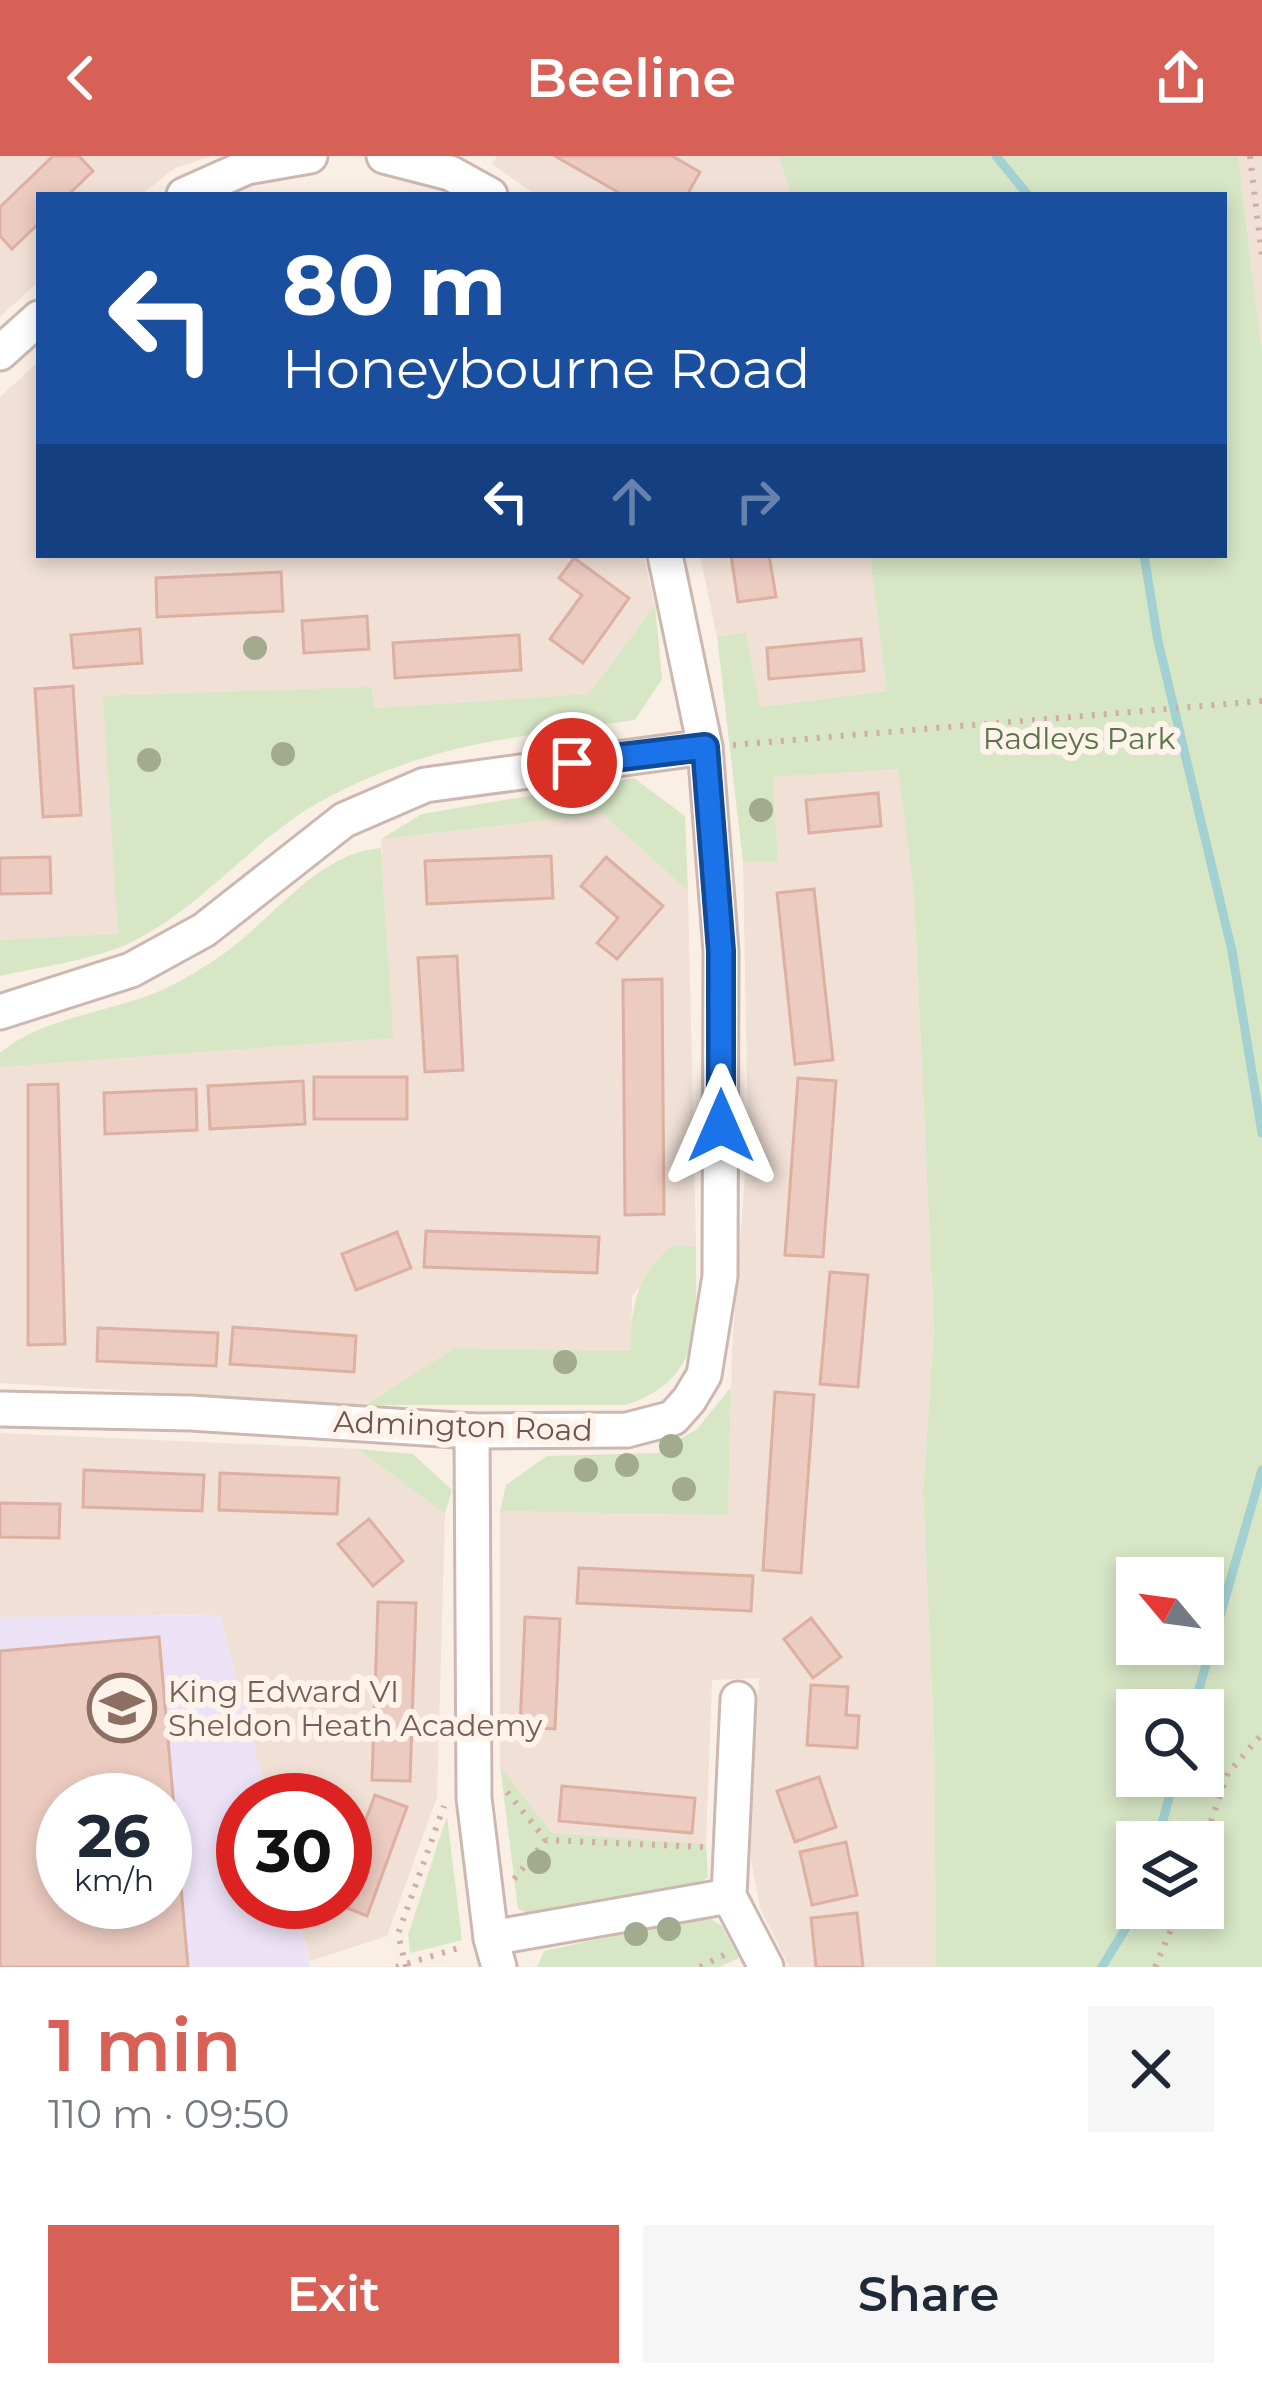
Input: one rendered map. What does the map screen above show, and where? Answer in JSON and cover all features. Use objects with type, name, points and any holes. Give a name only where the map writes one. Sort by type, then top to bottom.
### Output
[{"type":"street","points":[[191,192],[247,166],[310,156]]},
{"type":"street","points":[[384,156],[482,184]]},
{"type":"street","points":[[0,353],[36,320]]},
{"type":"street","name":"Admington Road","points":[[0,1409],[191,1413],[472,1431],[627,1430],[673,1418],[704,1375],[719,1276],[721,951],[705,747],[666,558]]},
{"type":"street","points":[[0,1012],[149,960],[204,930],[344,820],[424,784],[705,747]]},
{"type":"street","points":[[472,1431],[473,1798],[495,1953],[728,1896]]},
{"type":"street","points":[[738,1700],[728,1896],[766,1967]]},
{"type":"path","points":[[1250,156],[1258,177],[1262,257]]},
{"type":"path","points":[[705,747],[1262,700]]},
{"type":"path","points":[[1211,1821],[1228,1773],[1262,1734]]},
{"type":"path","points":[[495,1953],[403,1966],[398,1934],[443,1809],[473,1750],[546,1840],[731,1848]]},
{"type":"path","points":[[1155,1967],[1171,1929]]},
{"type":"shaded area","points":[[0,156],[211,156],[175,168],[145,192],[36,192],[36,284],[0,317]]},
{"type":"shaded area","points":[[497,156],[778,156],[791,192],[532,192],[492,164]]},
{"type":"shaded area","points":[[1238,156],[1262,156],[1262,355]]},
{"type":"shaded area","points":[[36,364],[36,558],[644,558],[655,605],[589,694],[374,708],[372,687],[118,935],[0,940],[0,397]]},
{"type":"shaded area","points":[[701,558],[870,558],[888,691],[760,707],[746,634],[717,637]]},
{"type":"shaded area","points":[[898,768],[914,895],[934,1330],[923,1491],[934,1737],[936,1967],[789,1967],[760,1908],[748,1844],[759,1678],[712,1680],[706,1844],[552,1833],[500,1766],[500,1511],[728,1515],[732,1351],[748,1134],[743,862],[778,860],[773,777]]},
{"type":"shaded area","points":[[603,814],[688,891],[696,1246],[671,1246],[632,1296],[631,1351],[456,1348],[364,1405],[0,1383],[0,1067],[392,1038],[381,839]]},
{"type":"shaded area","points":[[0,1433],[358,1449],[445,1514],[437,1797],[387,1936],[310,1961],[301,1929],[372,1929],[372,1773],[261,1773],[220,1615],[0,1617]]},
{"type":"shaded area","name":"King Edward VI Sheldon Heath Academy","points":[[220,1615],[261,1773],[216,1773],[216,1929],[301,1929],[311,1967],[0,1967],[0,1617]]},
{"type":"green space","name":"Radleys Park","points":[[778,156],[1238,156],[1262,355],[1262,1967],[936,1967],[934,1737],[923,1491],[934,1330],[914,895],[898,769],[773,777],[778,861],[743,862],[717,637],[746,633],[760,707],[887,691],[870,558],[1227,558],[1227,192],[791,192]]},
{"type":"green space","points":[[655,605],[662,679],[635,720],[472,745],[396,767],[293,819],[152,931],[95,955],[0,976],[0,940],[118,934],[103,696],[372,687],[374,708],[589,694]]},
{"type":"green space","points":[[634,778],[685,816],[688,891],[603,814],[381,839],[422,814]]},
{"type":"green space","points":[[381,848],[393,1038],[0,1067],[0,1053],[33,1033],[147,996],[189,976],[233,947],[334,863]]},
{"type":"green space","points":[[671,1246],[696,1246],[695,1320],[684,1362],[653,1393],[626,1405],[365,1405],[455,1348],[630,1351],[638,1293]]},
{"type":"green space","points":[[731,1387],[728,1515],[500,1511],[506,1485],[547,1456],[658,1453],[697,1429]]},
{"type":"green space","points":[[358,1449],[413,1454],[452,1490],[445,1514]]},
{"type":"green space","points":[[500,1766],[552,1833],[706,1844],[708,1877],[690,1890],[535,1916],[518,1909]]},
{"type":"green space","points":[[447,1816],[462,1940],[410,1953],[408,1935]]},
{"type":"green space","points":[[705,1916],[721,1925],[739,1958],[719,1967],[537,1967],[544,1951]]},
{"type":"building","points":[[53,156],[79,156],[93,171],[71,192],[36,192],[36,226],[12,249],[0,236],[0,207]]},
{"type":"building","points":[[555,156],[672,156],[700,172],[689,192],[618,192]]},
{"type":"building","points":[[574,558],[629,598],[583,663],[550,639],[582,595],[559,578]]},
{"type":"building","points":[[731,558],[770,558],[776,597],[738,602]]},
{"type":"building","points":[[281,572],[283,611],[157,617],[156,578]]},
{"type":"building","points":[[367,616],[369,649],[304,653],[302,621]]},
{"type":"building","points":[[140,629],[142,663],[74,668],[71,635]]},
{"type":"building","points":[[519,635],[521,670],[395,678],[393,643]]},
{"type":"building","points":[[861,639],[864,671],[769,679],[767,648]]},
{"type":"building","points":[[73,686],[81,815],[43,817],[35,689]]},
{"type":"building","points":[[878,793],[881,826],[809,833],[806,800]]},
{"type":"building","points":[[551,856],[553,898],[427,904],[425,861]]},
{"type":"building","points":[[50,857],[51,893],[0,894],[0,858]]},
{"type":"building","points":[[606,857],[663,906],[617,959],[597,943],[618,918],[581,886]]},
{"type":"building","points":[[814,889],[833,1060],[795,1064],[777,893]]},
{"type":"building","points":[[457,956],[463,1070],[425,1072],[418,958]]},
{"type":"building","points":[[662,979],[664,1214],[625,1215],[623,980]]},
{"type":"building","points":[[314,1077],[407,1077],[407,1119],[314,1119]]},
{"type":"building","points":[[798,1078],[836,1081],[823,1257],[785,1255]]},
{"type":"building","points":[[303,1081],[305,1124],[210,1129],[208,1086]]},
{"type":"building","points":[[58,1084],[65,1344],[28,1345],[28,1085]]},
{"type":"building","points":[[196,1089],[197,1130],[105,1134],[104,1093]]},
{"type":"building","points":[[426,1231],[599,1237],[597,1273],[424,1267]]},
{"type":"building","points":[[397,1232],[411,1268],[356,1290],[342,1254]]},
{"type":"building","points":[[830,1272],[868,1275],[858,1387],[820,1384]]},
{"type":"building","points":[[233,1327],[356,1336],[354,1372],[230,1364]]},
{"type":"building","points":[[98,1328],[218,1333],[216,1366],[97,1361]]},
{"type":"building","points":[[775,1392],[814,1395],[801,1573],[763,1570]]},
{"type":"building","points":[[84,1470],[204,1475],[202,1511],[83,1507]]},
{"type":"building","points":[[220,1473],[339,1478],[337,1514],[219,1510]]},
{"type":"building","points":[[0,1503],[60,1504],[59,1538],[0,1537]]},
{"type":"building","points":[[369,1519],[403,1561],[373,1586],[338,1544]]},
{"type":"building","points":[[579,1568],[753,1576],[751,1611],[577,1603]]},
{"type":"building","points":[[378,1602],[416,1603],[410,1781],[372,1780]]},
{"type":"building","points":[[525,1617],[560,1619],[555,1729],[520,1727]]},
{"type":"building","points":[[811,1618],[841,1657],[813,1678],[784,1639]]},
{"type":"building","points":[[159,1637],[171,1773],[36,1773],[36,1929],[185,1929],[188,1967],[0,1967],[0,1651]]},
{"type":"building","points":[[811,1685],[848,1687],[846,1715],[859,1716],[857,1748],[807,1745]]},
{"type":"building","points":[[819,1777],[836,1827],[795,1842],[777,1791]]},
{"type":"building","points":[[562,1786],[695,1798],[692,1833],[559,1821]]},
{"type":"building","points":[[375,1795],[407,1807],[372,1902]]},
{"type":"building","points":[[846,1842],[857,1895],[812,1905],[800,1852]]},
{"type":"building","points":[[857,1913],[863,1967],[816,1967],[811,1918]]},
{"type":"waterway","points":[[996,156],[1026,192]]},
{"type":"waterway","points":[[1144,558],[1158,641],[1232,951],[1262,1133]]},
{"type":"waterway","points":[[1199,1689],[1262,1470]]},
{"type":"waterway","points":[[1163,1821],[1169,1797]]},
{"type":"waterway","points":[[1102,1967],[1125,1929]]},
{"type":"place","name":"King Edward VI Sheldon Heath Academy","points":[[122,1708]]},
{"type":"route","points":[[572,763],[705,747],[721,951],[721,1126]]}]
